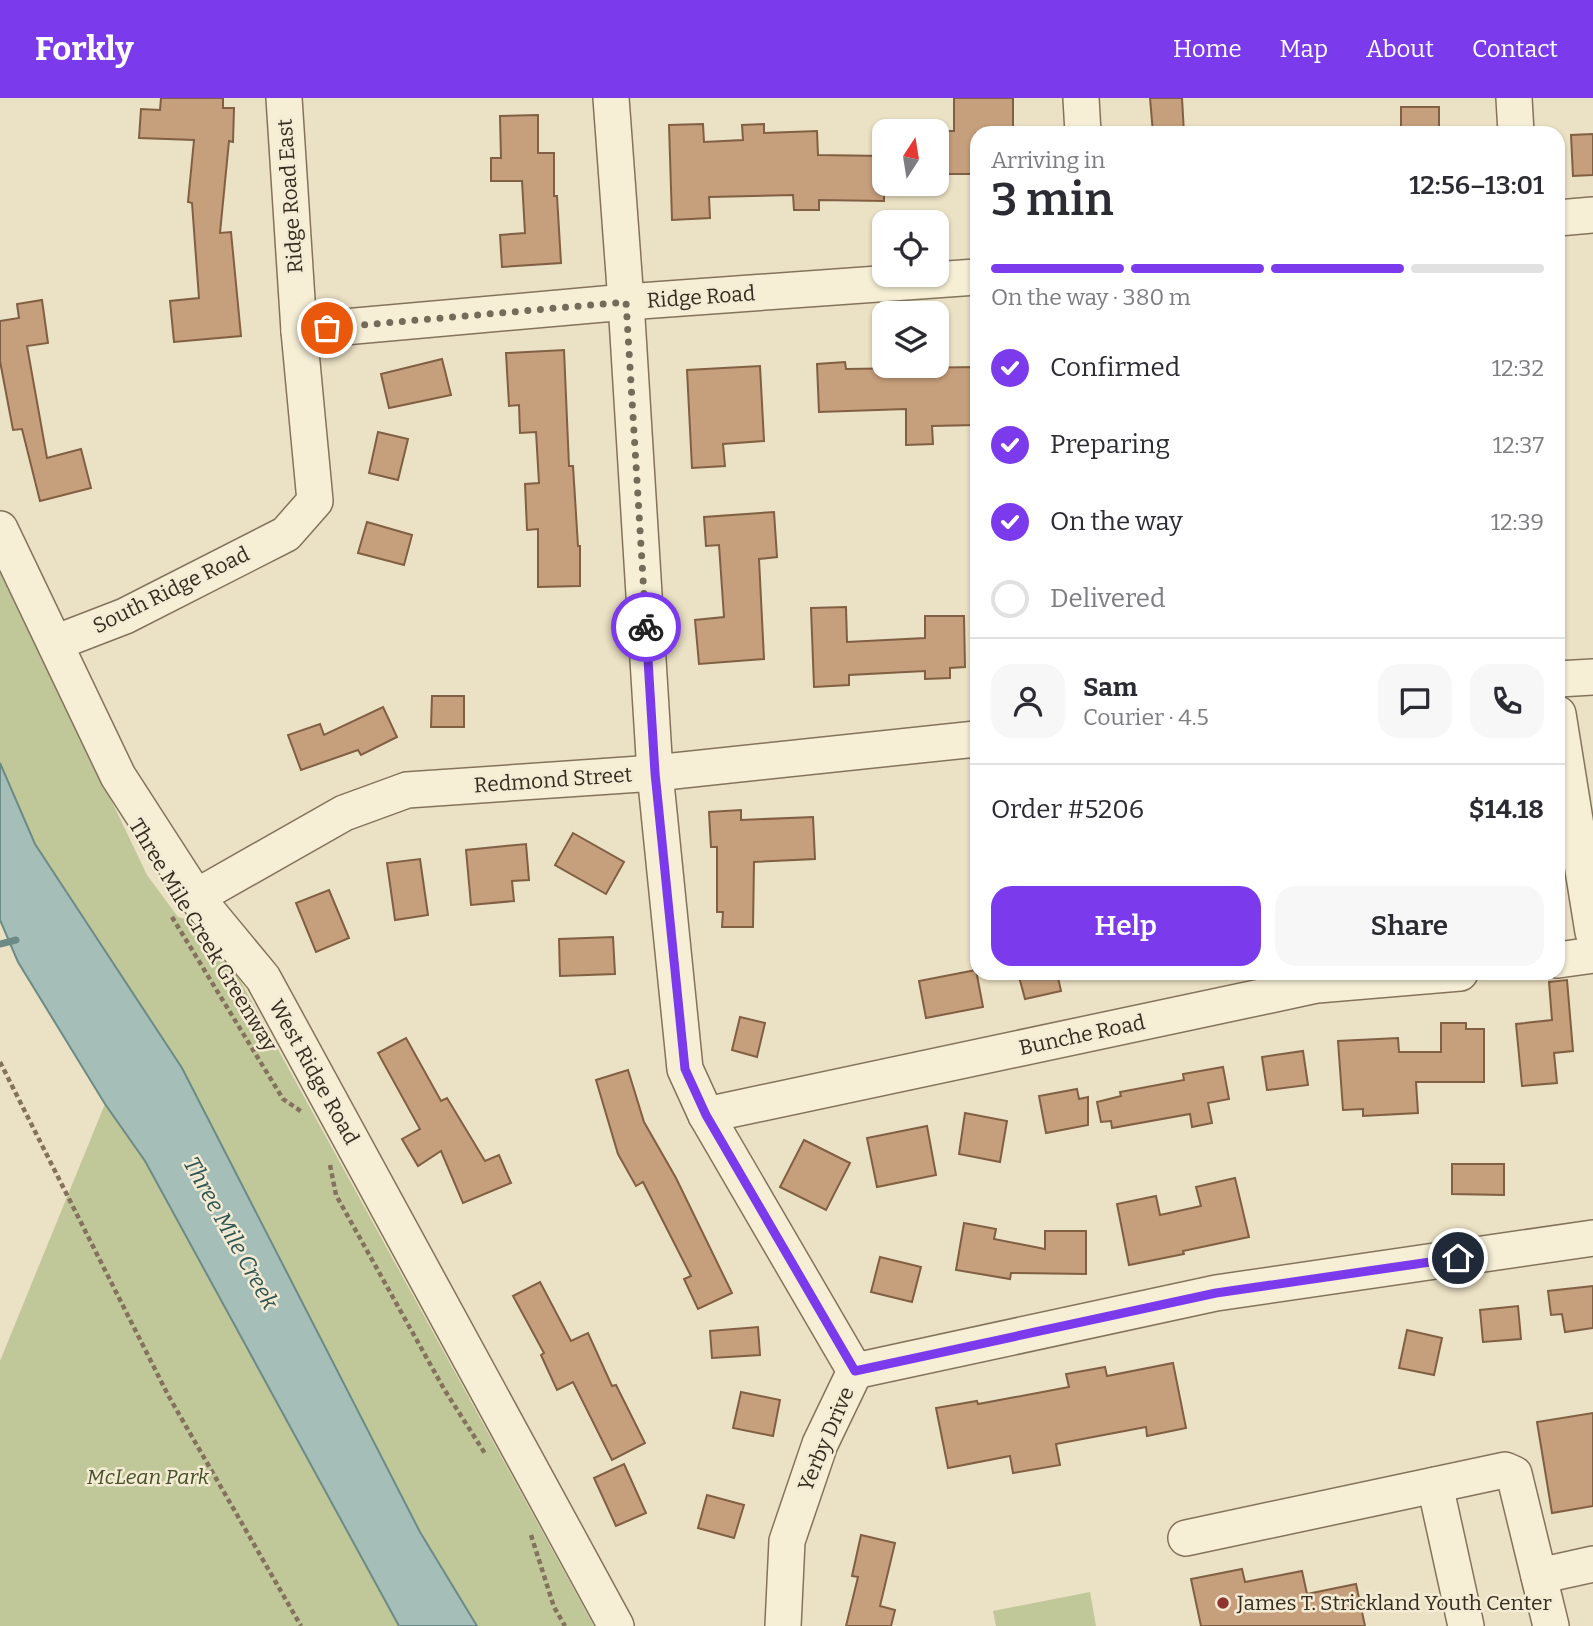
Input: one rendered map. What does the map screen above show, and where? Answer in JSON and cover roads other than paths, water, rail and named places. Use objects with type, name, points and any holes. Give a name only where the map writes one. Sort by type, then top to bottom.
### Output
[{"type":"street","name":"Ridge Road East","points":[[284,98],[299,331],[315,501],[286,534]]},
{"type":"street","points":[[611,98],[655,773],[685,1069],[706,1115],[855,1371]]},
{"type":"street","points":[[1081,98],[1083,126]]},
{"type":"street","points":[[1514,98],[1516,126]]},
{"type":"street","points":[[1565,217],[1593,215]]},
{"type":"street","name":"Ridge Road","points":[[299,331],[626,302],[970,277]]},
{"type":"street","name":"West Ridge Road","points":[[0,529],[183,905],[263,978],[616,1626]]},
{"type":"street","name":"South Ridge Road","points":[[55,643],[125,616],[286,534]]},
{"type":"street","points":[[1565,679],[1593,677]]},
{"type":"street","name":"Redmond Street","points":[[183,905],[344,813],[407,790],[655,773],[970,740]]},
{"type":"street","points":[[1565,744],[1585,829],[1593,932]]},
{"type":"street","points":[[1565,959],[1593,955]]},
{"type":"street","name":"Bunche Road","points":[[706,1115],[1317,985],[1377,980]]},
{"type":"street","name":"Yerby Drive","points":[[783,1626],[787,1541],[820,1444],[855,1371],[1216,1293],[1593,1238]]},
{"type":"street","points":[[1186,1538],[1505,1470],[1511,1471],[1551,1626]]},
{"type":"street","points":[[1435,1485],[1466,1626]]},
{"type":"street","points":[[1539,1576],[1593,1564]]},
{"type":"water","name":"Three Mile Creek","points":[[0,763],[35,844],[182,1068],[420,1532],[477,1626],[399,1626],[145,1161],[105,1104],[18,962],[0,920]]},
{"type":"waterway","points":[[0,944],[16,940]]},
{"type":"place","name":"James T. Strickland Youth Center","points":[[1223,1603]]},
{"type":"park label","name":"McLean Park","points":[[148,1477]]}]
